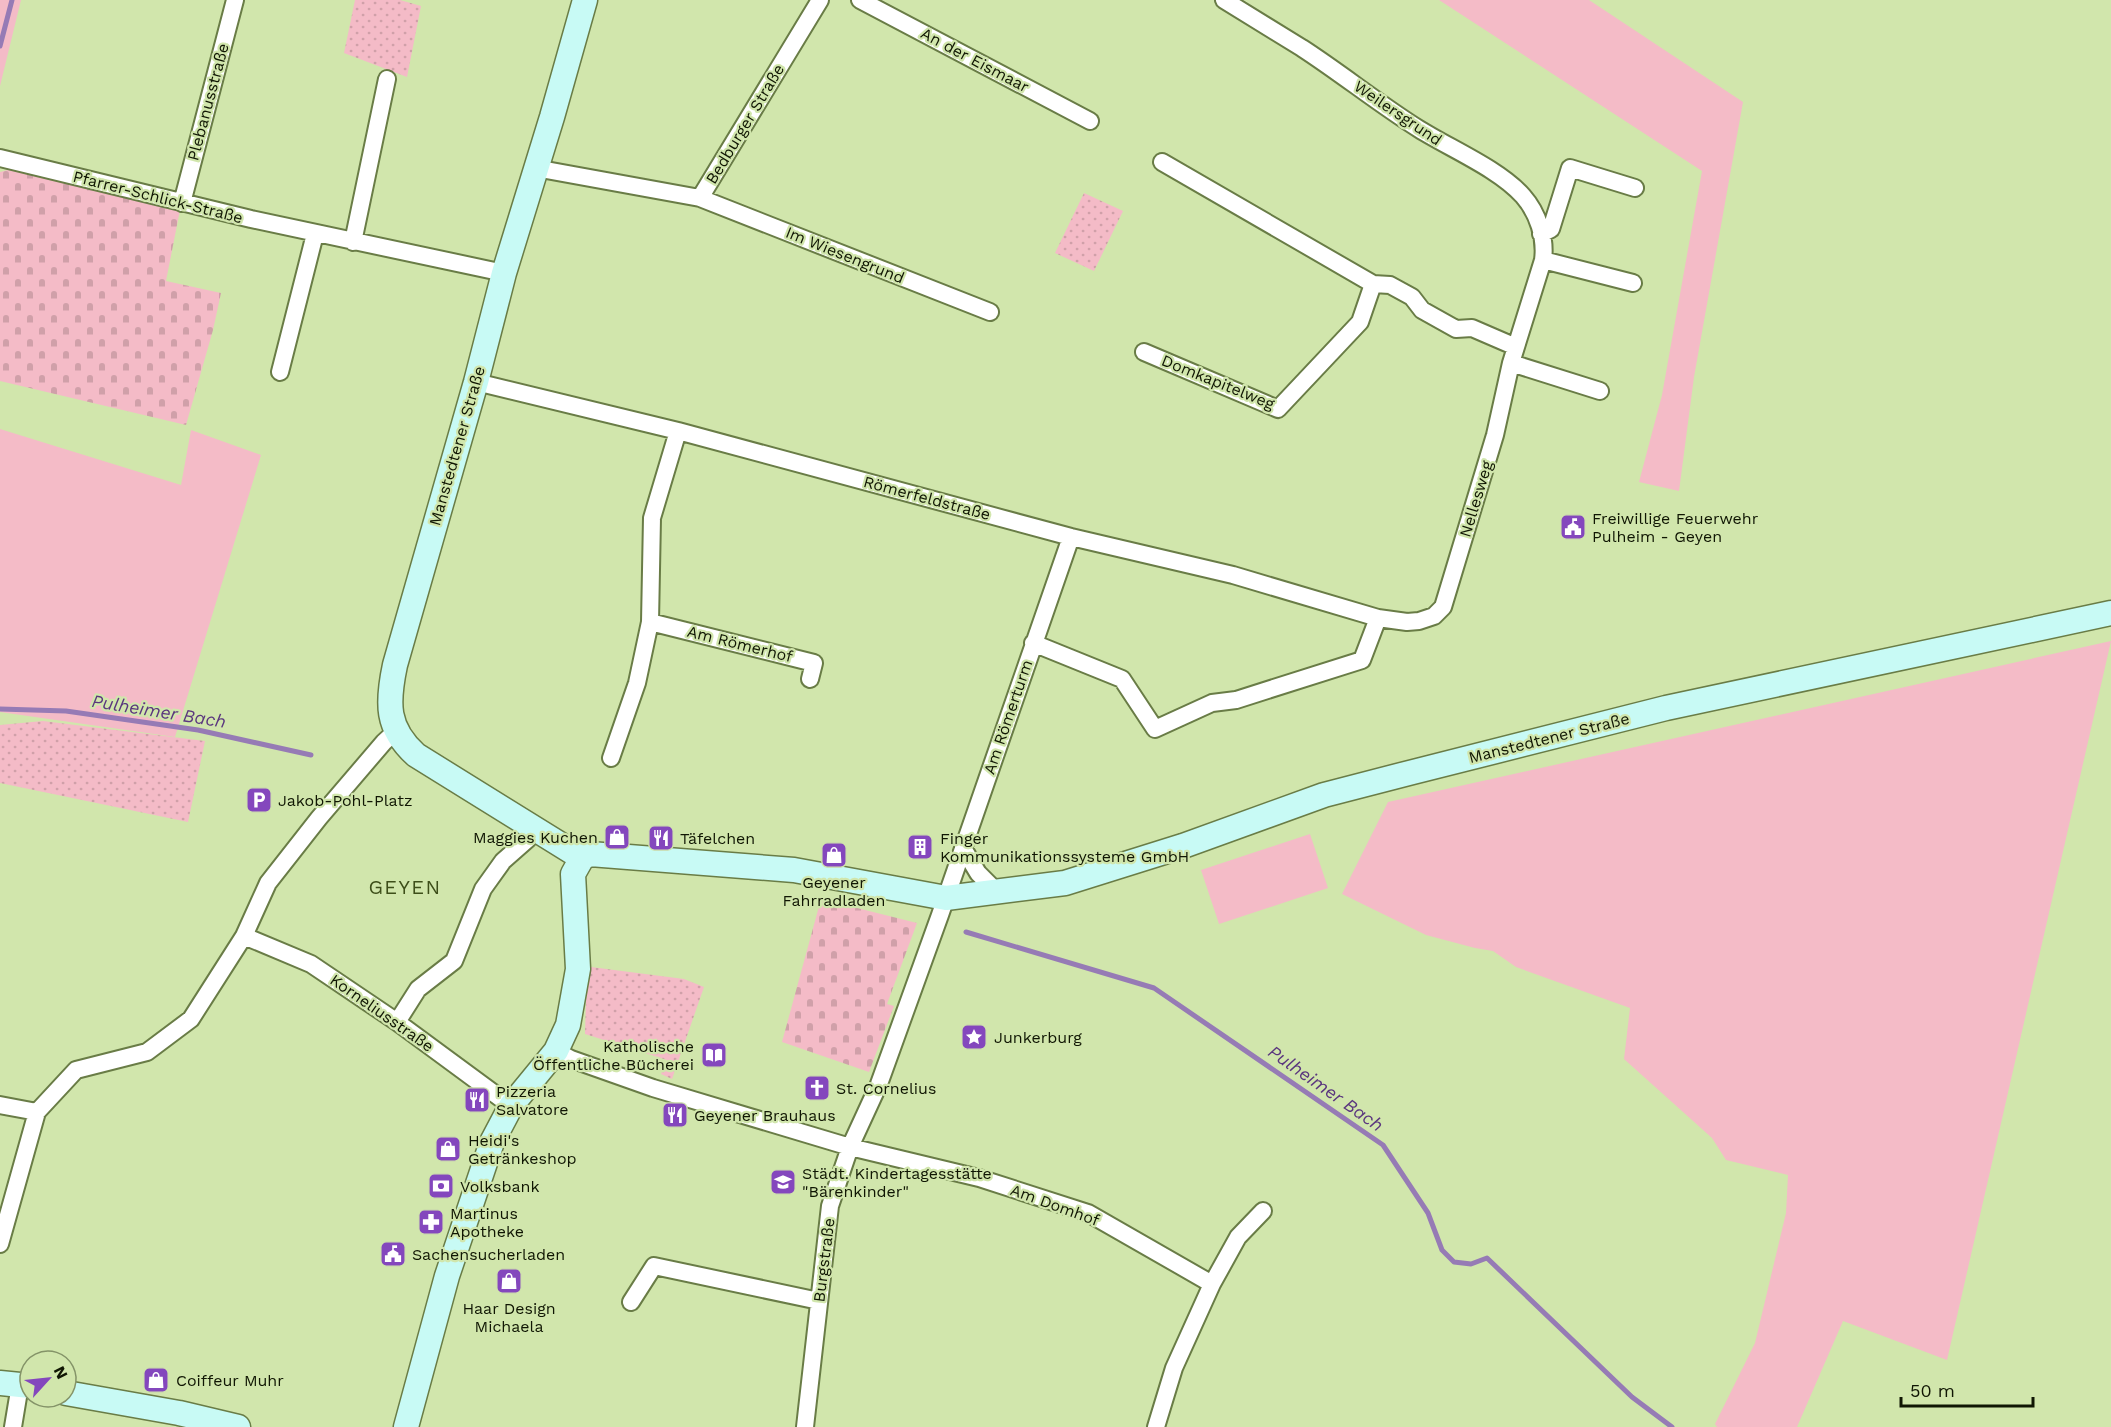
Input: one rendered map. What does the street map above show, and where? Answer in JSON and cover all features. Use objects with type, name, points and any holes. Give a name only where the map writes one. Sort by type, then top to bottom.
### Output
[{"type":"street","name":"Plebanusstraße","points":[[182,203],[235,0]]},
{"type":"street","name":"Manstedtener Straße","points":[[585,0],[504,273],[476,382],[389,692],[390,712],[396,731],[403,743],[416,756],[582,858],[590,854],[600,854],[794,870],[946,898],[1065,883],[1183,846],[1324,795],[1666,708],[2111,613]]},
{"type":"street","name":"Bedburger Straße","points":[[536,168],[700,198],[820,0]]},
{"type":"street","name":"An der Eismaar","points":[[860,0],[1090,121]]},
{"type":"street","name":"Weilersgrund","points":[[1224,0],[1302,48],[1420,129],[1507,181],[1531,207],[1543,248]]},
{"type":"street","points":[[353,242],[387,79]]},
{"type":"street","name":"Pfarrer-Schlick-Straße","points":[[0,158],[315,234],[504,273]]},
{"type":"street","points":[[1162,162],[1373,284],[1390,285],[1412,297],[1422,310],[1456,329],[1472,328],[1513,355],[1600,391]]},
{"type":"street","name":"Nellesweg","points":[[1419,621],[1434,616],[1443,608],[1495,435],[1513,355],[1543,248],[1570,168],[1635,188]]},
{"type":"street","name":"Im Wiesengrund","points":[[700,198],[990,312]]},
{"type":"street","points":[[280,372],[315,234]]},
{"type":"street","points":[[1543,248],[1633,283]]},
{"type":"street","name":"Domkapitelweg","points":[[1144,352],[1278,409],[1360,322],[1373,284]]},
{"type":"street","name":"Römerfeldstraße","points":[[476,382],[678,431],[1071,537],[1233,575],[1378,618],[1407,622],[1419,621]]},
{"type":"street","points":[[611,758],[637,683],[650,622],[652,518],[678,431]]},
{"type":"street","name":"Am Römerturm","points":[[946,898],[1071,537]]},
{"type":"street","points":[[1033,643],[1122,679],[1155,729],[1212,703],[1236,699],[1362,660],[1378,618]]},
{"type":"street","name":"Am Römerhof","points":[[650,622],[814,663],[810,679]]},
{"type":"street","points":[[0,1244],[37,1112],[76,1070],[147,1052],[191,1019],[244,936],[268,883],[319,818],[396,731]]},
{"type":"street","points":[[397,1022],[418,989],[454,961],[483,889],[503,861],[528,839],[533,827]]},
{"type":"street","points":[[963,848],[978,873],[996,891]]},
{"type":"street","points":[[406,1427],[447,1276],[492,1142],[511,1106],[556,1052],[568,1025],[578,969],[573,874],[582,858]]},
{"type":"street","name":"Burgstraße","points":[[805,1427],[830,1206],[850,1147],[879,1084],[946,898]]},
{"type":"street","name":"Korneliusstraße","points":[[244,936],[311,964],[397,1022],[511,1106]]},
{"type":"street","name":"Am Domhof","points":[[556,1052],[653,1088],[850,1147],[979,1178],[1088,1213],[1212,1284]]},
{"type":"street","points":[[0,1105],[37,1112]]},
{"type":"street","points":[[1156,1427],[1174,1368],[1212,1284],[1238,1237],[1263,1211]]},
{"type":"street","points":[[631,1302],[654,1266],[819,1301]]},
{"type":"street","points":[[13,1427],[17,1385]]},
{"type":"street","points":[[78,1395],[179,1413],[238,1427]]},
{"type":"green space","points":[[0,0],[21,0],[0,86]]},
{"type":"green space","points":[[355,0],[400,0],[421,6],[407,77],[344,53]]},
{"type":"green space","points":[[1439,0],[1589,0],[1743,102],[1694,377],[1679,491],[1639,482],[1662,395],[1702,171]]},
{"type":"green space","points":[[12,169],[180,210],[166,281],[221,293],[186,425],[0,381],[0,172]]},
{"type":"green space","points":[[1084,193],[1123,211],[1094,271],[1055,253]]},
{"type":"green space","points":[[0,429],[181,485],[191,430],[261,455],[175,737],[0,712]]},
{"type":"green space","points":[[2111,641],[1947,1360],[1843,1321],[1797,1427],[1717,1427],[1715,1424],[1755,1343],[1786,1213],[1788,1175],[1726,1160],[1712,1138],[1624,1059],[1630,1008],[1516,967],[1493,951],[1426,935],[1342,894],[1388,802]]},
{"type":"green space","points":[[43,721],[205,741],[188,822],[0,783],[0,725]]},
{"type":"green space","points":[[1310,834],[1328,888],[1219,924],[1201,870]]},
{"type":"green space","points":[[821,899],[917,923],[887,1004],[894,1006],[869,1072],[782,1042]]},
{"type":"green space","points":[[591,967],[684,979],[704,987],[672,1079],[661,1074],[667,1060],[585,1034],[586,1000]]},
{"type":"waterway","points":[[0,46],[12,0]]},
{"type":"waterway","name":"Pulheimer Bach","points":[[0,709],[66,711],[198,730],[311,755]]},
{"type":"waterway","name":"Pulheimer Bach","points":[[966,932],[1154,988],[1383,1145],[1428,1213],[1442,1250],[1454,1262],[1471,1264],[1487,1258],[1632,1397],[1672,1427]]},
{"type":"place","name":"Freiwillige Feuerwehr Pulheim - Geyen","points":[[1573,527]]},
{"type":"place","name":"Jakob-Pohl-Platz","points":[[259,800]]},
{"type":"place","name":"Maggies Kuchen","points":[[617,837]]},
{"type":"place","name":"Täfelchen","points":[[661,838]]},
{"type":"place","name":"Finger Kommunikationssysteme GmbH","points":[[920,847]]},
{"type":"place","name":"Geyener Fahrradladen","points":[[834,855]]},
{"type":"place","name":"Junkerburg","points":[[974,1037]]},
{"type":"place","name":"Katholische Öffentliche Bücherei","points":[[714,1055]]},
{"type":"place","name":"St. Cornelius","points":[[817,1088]]},
{"type":"place","name":"Pizzeria Salvatore","points":[[477,1100]]},
{"type":"place","name":"Geyener Brauhaus","points":[[675,1115]]},
{"type":"place","name":"Heidi's Getränkeshop","points":[[448,1149]]},
{"type":"place","name":"Städt. Kindertagesstätte \"Bärenkinder\"","points":[[783,1182]]},
{"type":"place","name":"Volksbank","points":[[441,1186]]},
{"type":"place","name":"Martinus Apotheke","points":[[431,1222]]},
{"type":"place","name":"Sachensucherladen","points":[[393,1254]]},
{"type":"place","name":"Haar Design Michaela","points":[[509,1281]]},
{"type":"place","name":"Coiffeur Muhr","points":[[156,1380]]},
{"type":"district","name":"GEYEN","points":[[405,887]]}]
